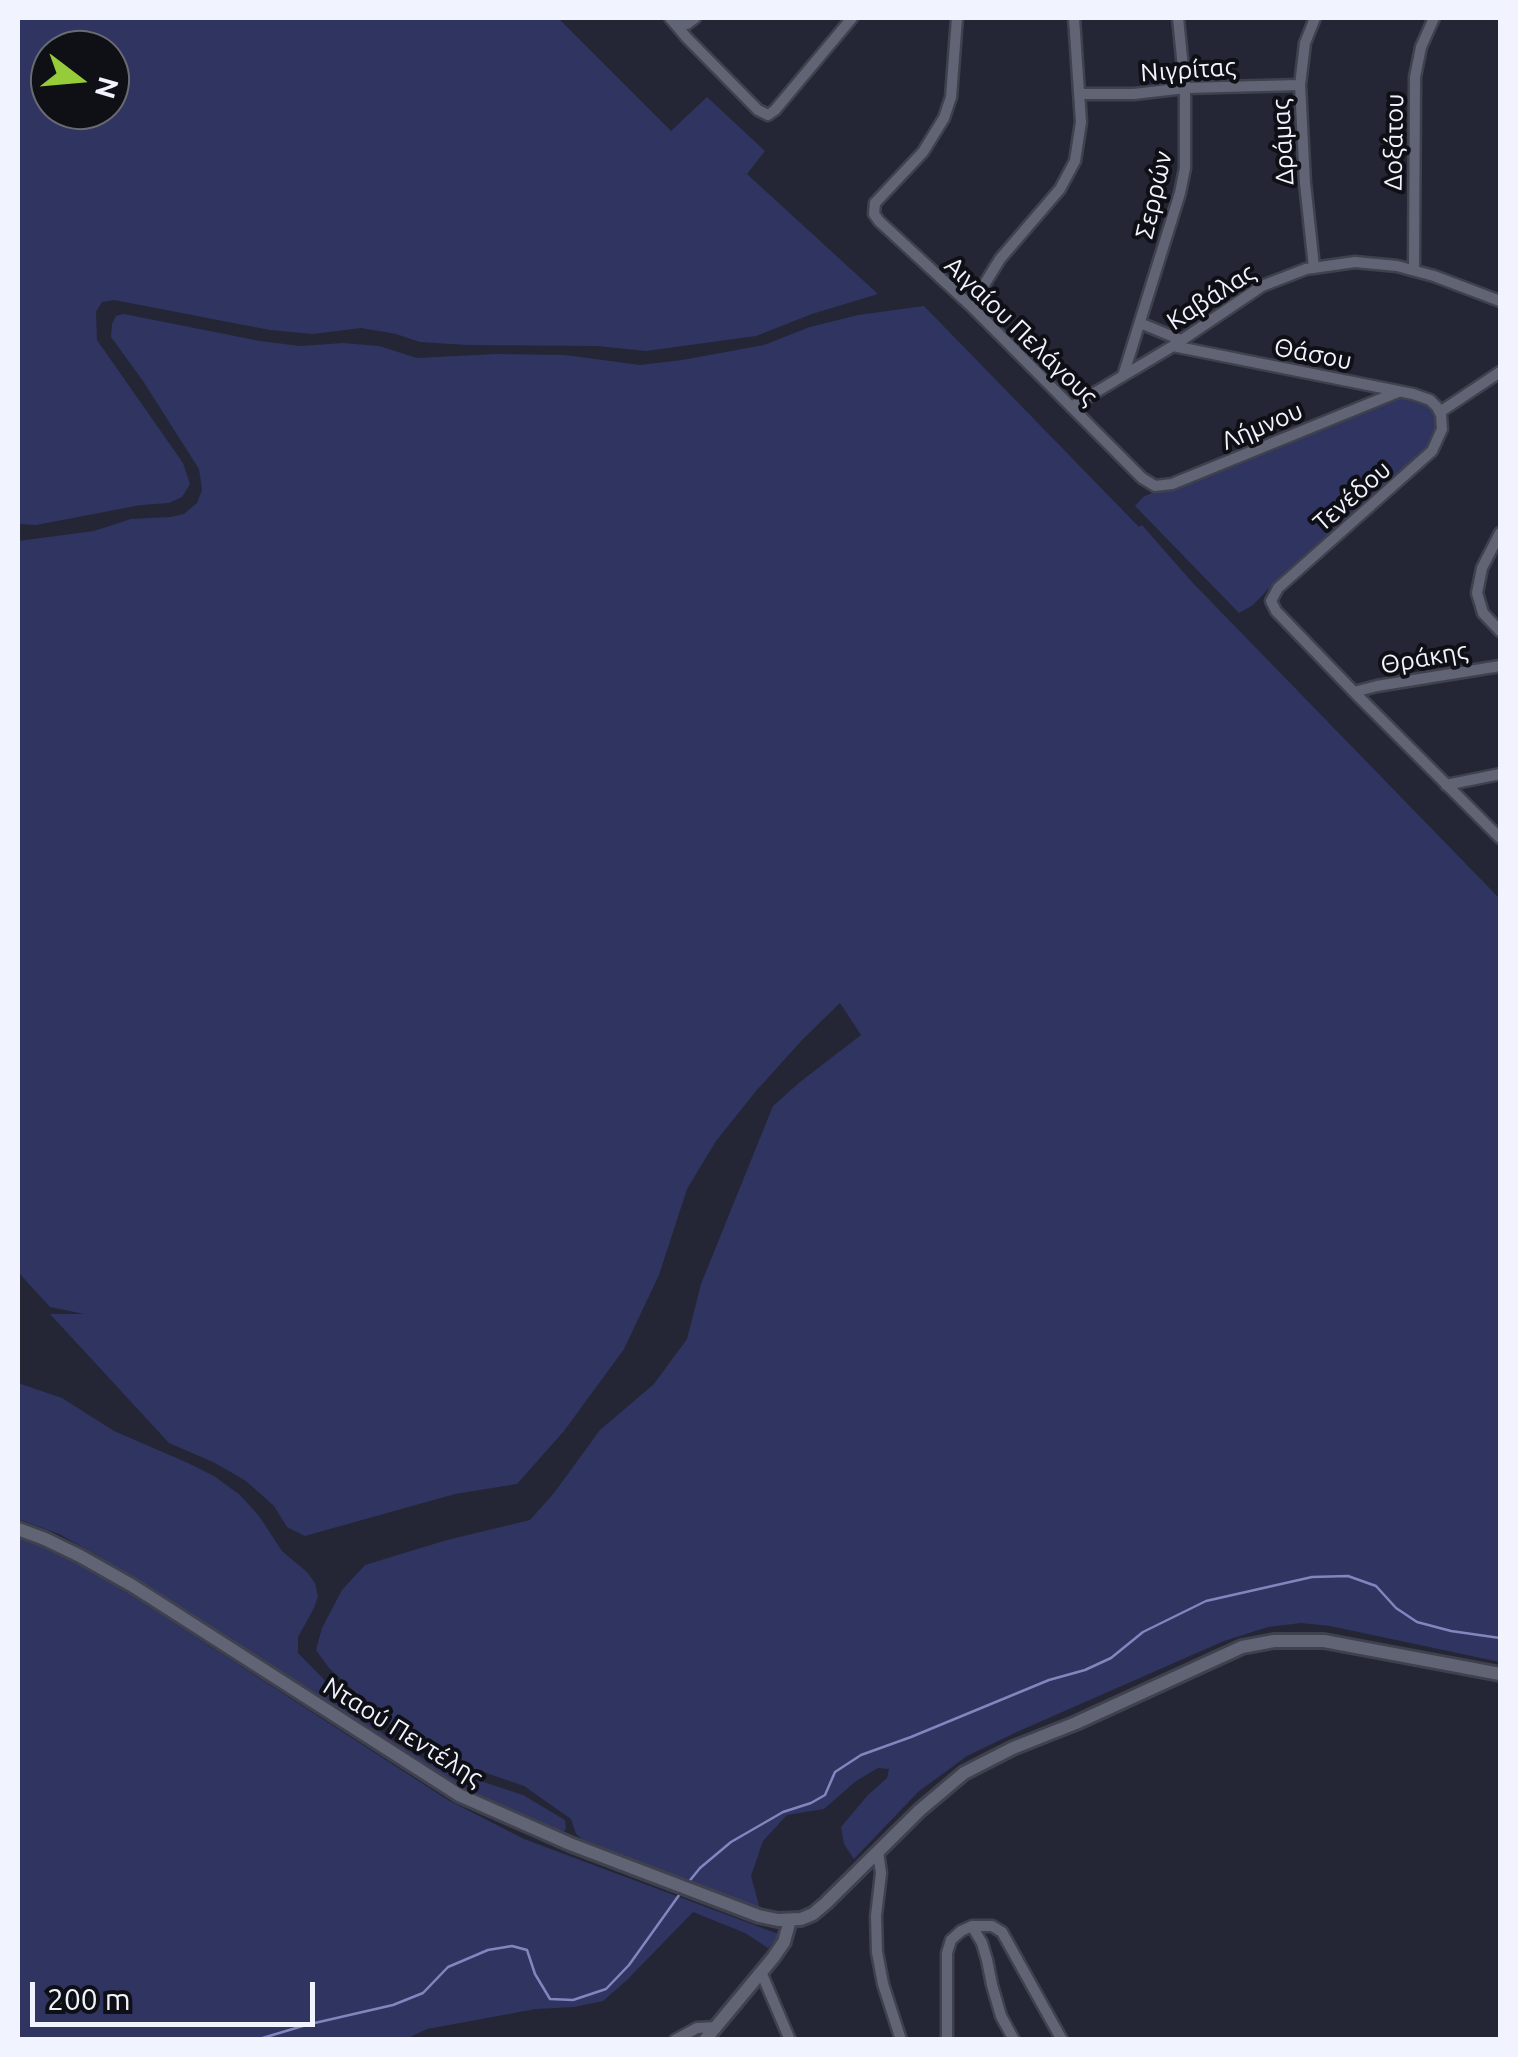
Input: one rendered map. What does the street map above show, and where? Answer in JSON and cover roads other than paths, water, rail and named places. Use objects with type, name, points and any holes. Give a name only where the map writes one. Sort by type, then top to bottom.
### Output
[{"type":"street","points":[[670,18],[687,24],[695,18]]},
{"type":"street","points":[[670,18],[758,110],[768,115],[852,18]]},
{"type":"street","name":"Αιγαίου Πελάγους","points":[[957,18],[950,96],[944,118],[923,152],[875,203],[874,212],[1142,478]]},
{"type":"street","points":[[971,306],[1000,259],[1070,174],[1080,139],[1074,18]]},
{"type":"street","name":"Σερρών","points":[[1124,376],[1183,182],[1187,140],[1178,18]]},
{"type":"street","name":"Δράμας","points":[[1314,267],[1300,85],[1305,42],[1315,18]]},
{"type":"street","name":"Δοξάτου","points":[[1414,270],[1415,77],[1420,46],[1434,18]]},
{"type":"street","name":"Νιγρίτας","points":[[1079,94],[1300,85]]},
{"type":"street","name":"Καβάλας","points":[[1071,407],[1262,286],[1314,267],[1354,262],[1387,264],[1500,301]]},
{"type":"street","name":"Θάσου","points":[[1140,323],[1177,343],[1427,398],[1440,412]]},
{"type":"street","points":[[1440,412],[1500,372]]},
{"type":"street","name":"Λήμνου","points":[[1142,478],[1155,486],[1172,484],[1398,392]]},
{"type":"street","name":"Τενέδου","points":[[1354,692],[1271,601],[1278,588],[1428,455],[1441,433],[1440,412]]},
{"type":"street","points":[[1500,533],[1482,568],[1477,593],[1483,614],[1500,631]]},
{"type":"street","name":"Θράκης","points":[[1354,692],[1500,666]]},
{"type":"street","points":[[1354,692],[1500,838]]},
{"type":"street","points":[[1446,785],[1500,774]]},
{"type":"street","name":"Νταού Πεντέλης","points":[[18,1529],[80,1556],[132,1586],[459,1796],[759,1916],[790,1920]]},
{"type":"street","points":[[704,2040],[784,1942],[790,1920],[812,1914],[964,1773],[1013,1748],[1242,1647],[1274,1641],[1324,1641],[1500,1674]]},
{"type":"street","points":[[878,1852],[881,1873],[877,1952],[901,2040]]},
{"type":"street","points":[[948,2040],[947,1953],[951,1940],[972,1926],[992,1926],[1002,1932],[1062,2040]]},
{"type":"street","points":[[972,1926],[988,1960],[1001,2016],[1014,2040]]},
{"type":"street","points":[[761,1972],[790,2040]]},
{"type":"street","points":[[676,2040],[698,2028],[716,2027]]},
{"type":"waterway","points":[[687,1884],[731,1842],[783,1812],[825,1795],[835,1772],[861,1755],[1049,1680],[1085,1670],[1111,1658],[1143,1632],[1206,1601],[1312,1577],[1348,1576],[1376,1586],[1396,1608],[1417,1622],[1500,1638]]},
{"type":"waterway","points":[[256,2040],[393,2005],[423,1993],[448,1967],[488,1950],[512,1946],[527,1950],[550,1999],[573,2000],[606,1989],[629,1965],[682,1891]]}]
